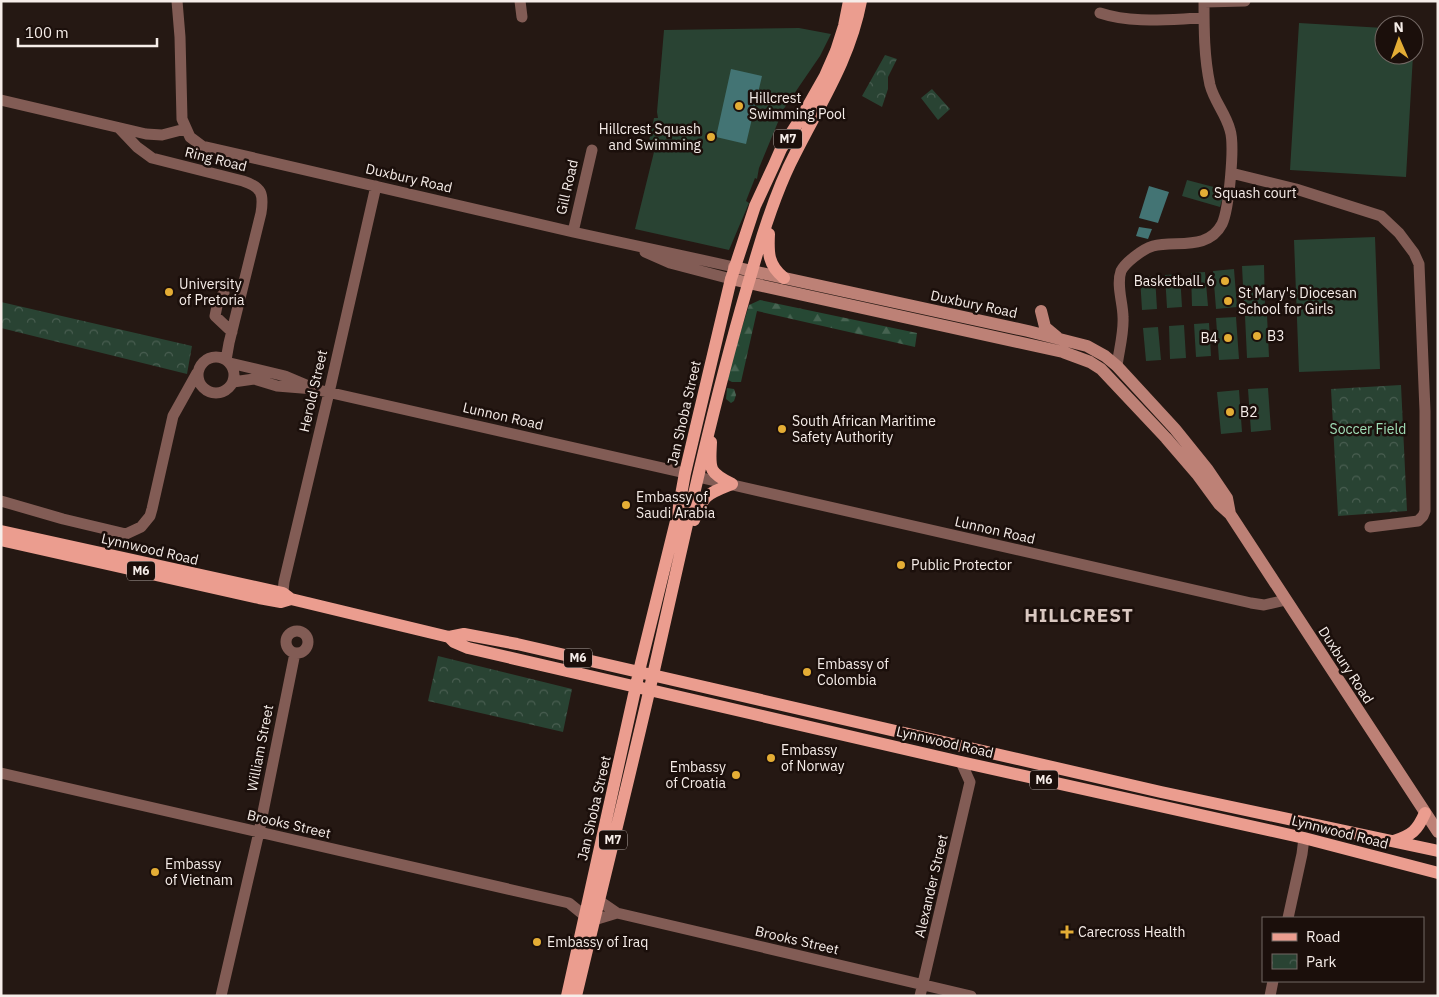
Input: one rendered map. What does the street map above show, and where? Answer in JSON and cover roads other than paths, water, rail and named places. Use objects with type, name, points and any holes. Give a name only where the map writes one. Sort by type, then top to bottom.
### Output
[{"type":"main road","name":"Jan Shoba Street","points":[[594,897],[639,671],[677,516],[685,473],[732,273],[756,206],[774,165],[825,76],[836,51],[849,1]]},
{"type":"main road","name":"Jan Shoba Street","points":[[567,996],[649,690],[710,426],[752,270],[772,211],[794,156],[832,85],[854,28],[861,1]]},
{"type":"main road","points":[[772,211],[769,256],[774,268],[784,278]]},
{"type":"main road","name":"Duxbury Road","points":[[732,273],[752,270],[1028,331],[1087,346],[1105,356],[1116,366],[1175,429],[1208,470],[1226,498],[1230,514]]},
{"type":"main road","name":"Duxbury Road","points":[[732,273],[749,283],[1075,356],[1090,362],[1108,376],[1166,438],[1192,468],[1218,504],[1230,514],[1438,832]]},
{"type":"main road","points":[[1041,311],[1045,327],[1058,338]]},
{"type":"main road","points":[[980,334],[1007,336],[1028,331],[1036,340],[1066,349],[1075,356]]},
{"type":"main road","points":[[685,473],[695,463],[703,436],[710,426]]},
{"type":"main road","points":[[710,426],[710,462],[712,471],[721,479],[732,484]]},
{"type":"main road","points":[[677,516],[698,477]]},
{"type":"main road","points":[[684,538],[705,497],[713,491],[732,484]]},
{"type":"main road","name":"Lynnwood Road","points":[[1,531],[449,637],[454,642],[468,648],[961,762],[1304,838],[1438,873]]},
{"type":"main road","name":"Lynnwood Road","points":[[1,540],[285,598]]},
{"type":"main road","name":"Lynnwood Road","points":[[449,637],[456,634],[473,635],[653,674],[1161,792],[1438,851]]},
{"type":"main road","points":[[1394,841],[1409,836],[1414,832],[1421,823],[1425,813]]},
{"type":"main road","points":[[1278,816],[1284,823],[1302,830],[1304,838]]},
{"type":"main road","name":"Jan Shoba Street","points":[[576,996],[589,918]]},
{"type":"street","points":[[177,1],[180,37],[181,103],[185,129]]},
{"type":"street","points":[[520,1],[522,17]]},
{"type":"street","points":[[1116,366],[1124,318],[1119,279],[1124,266],[1145,249],[1157,245],[1197,242],[1212,236],[1225,216],[1230,173],[1231,134],[1214,98],[1210,84],[1205,54],[1204,2],[1245,1]]},
{"type":"street","points":[[1100,13],[1115,18],[1132,19],[1204,18]]},
{"type":"street","name":"Ring Road","points":[[1,100],[155,135],[170,134],[185,129]]},
{"type":"street","name":"Ring Road","points":[[119,128],[152,158],[243,180],[259,188],[262,197],[261,212],[232,332],[228,362]]},
{"type":"street","name":"Duxbury Road","points":[[185,129],[195,142],[211,149],[634,246],[670,263],[732,273]]},
{"type":"street","name":"Gill Road","points":[[572,232],[592,150]]},
{"type":"street","points":[[1230,173],[1296,189],[1381,216],[1399,233],[1414,253],[1419,264],[1425,411],[1425,511],[1418,521],[1370,528]]},
{"type":"street","name":"Herold Street","points":[[285,598],[284,582],[376,186]]},
{"type":"street","points":[[224,293],[218,301],[215,316],[232,332]]},
{"type":"street","points":[[1,500],[98,528],[126,534],[134,532],[150,516],[174,416],[199,366],[207,359],[216,357],[228,362],[234,372],[233,382],[229,388],[223,392],[198,392],[185,397]]},
{"type":"street","name":"Lunnon Road","points":[[228,362],[286,376],[314,389]]},
{"type":"street","points":[[197,373],[200,384],[208,392]]},
{"type":"street","name":"Lunnon Road","points":[[233,382],[254,379],[277,386],[329,392],[685,473]]},
{"type":"street","name":"Lunnon Road","points":[[698,477],[1257,604],[1264,605],[1286,600]]},
{"type":"street","name":"William Street","points":[[221,996],[259,832],[295,653]]},
{"type":"street","points":[[961,762],[970,782],[987,767]]},
{"type":"street","name":"Brooks Street","points":[[1,774],[570,903],[589,918],[617,914],[922,990],[971,996]]},
{"type":"street","name":"Alexander Street","points":[[922,990],[970,782]]},
{"type":"street","points":[[1288,917],[1304,838]]},
{"type":"street","points":[[570,903],[594,897]]},
{"type":"street","name":"Brooks Street","points":[[594,897],[617,914]]},
{"type":"street","points":[[1270,996],[1274,982]]},
{"type":"water","name":"Hillcrest Swimming Pool","points":[[731,69],[762,76],[746,144],[716,137]]},
{"type":"water","points":[[1149,186],[1169,192],[1158,223],[1139,218]]},
{"type":"water","points":[[1139,227],[1152,229],[1148,239],[1136,236]]},
{"type":"place","name":"Hillcrest Swimming Pool","points":[[739,106]]},
{"type":"place","name":"Hillcrest Squash and Swimming","points":[[711,137]]},
{"type":"place","name":"Squash court","points":[[1204,193]]},
{"type":"place","name":"BasketbalL 6","points":[[1225,281]]},
{"type":"place","name":"University of Pretoria","points":[[169,292]]},
{"type":"place","name":"St Mary's Diocesan School for Girls","points":[[1228,301]]},
{"type":"place","name":"B3","points":[[1257,336]]},
{"type":"place","name":"B4","points":[[1228,338]]},
{"type":"place","name":"B2","points":[[1230,412]]},
{"type":"place","name":"South African Maritime Safety Authority","points":[[782,429]]},
{"type":"place","name":"Embassy of Saudi Arabia","points":[[626,505]]},
{"type":"place","name":"Public Protector","points":[[901,565]]},
{"type":"place","name":"Embassy of Colombia","points":[[807,672]]},
{"type":"place","name":"Embassy of Norway","points":[[771,758]]},
{"type":"place","name":"Embassy of Croatia","points":[[736,775]]},
{"type":"place","name":"Embassy of Vietnam","points":[[155,872]]},
{"type":"place","name":"Carecross Health","points":[[1067,932]]},
{"type":"place","name":"Embassy of Iraq","points":[[537,942]]},
{"type":"district","name":"HILLCREST","points":[[1079,615]]},
{"type":"park label","name":"Soccer Field","points":[[1368,429]]}]
